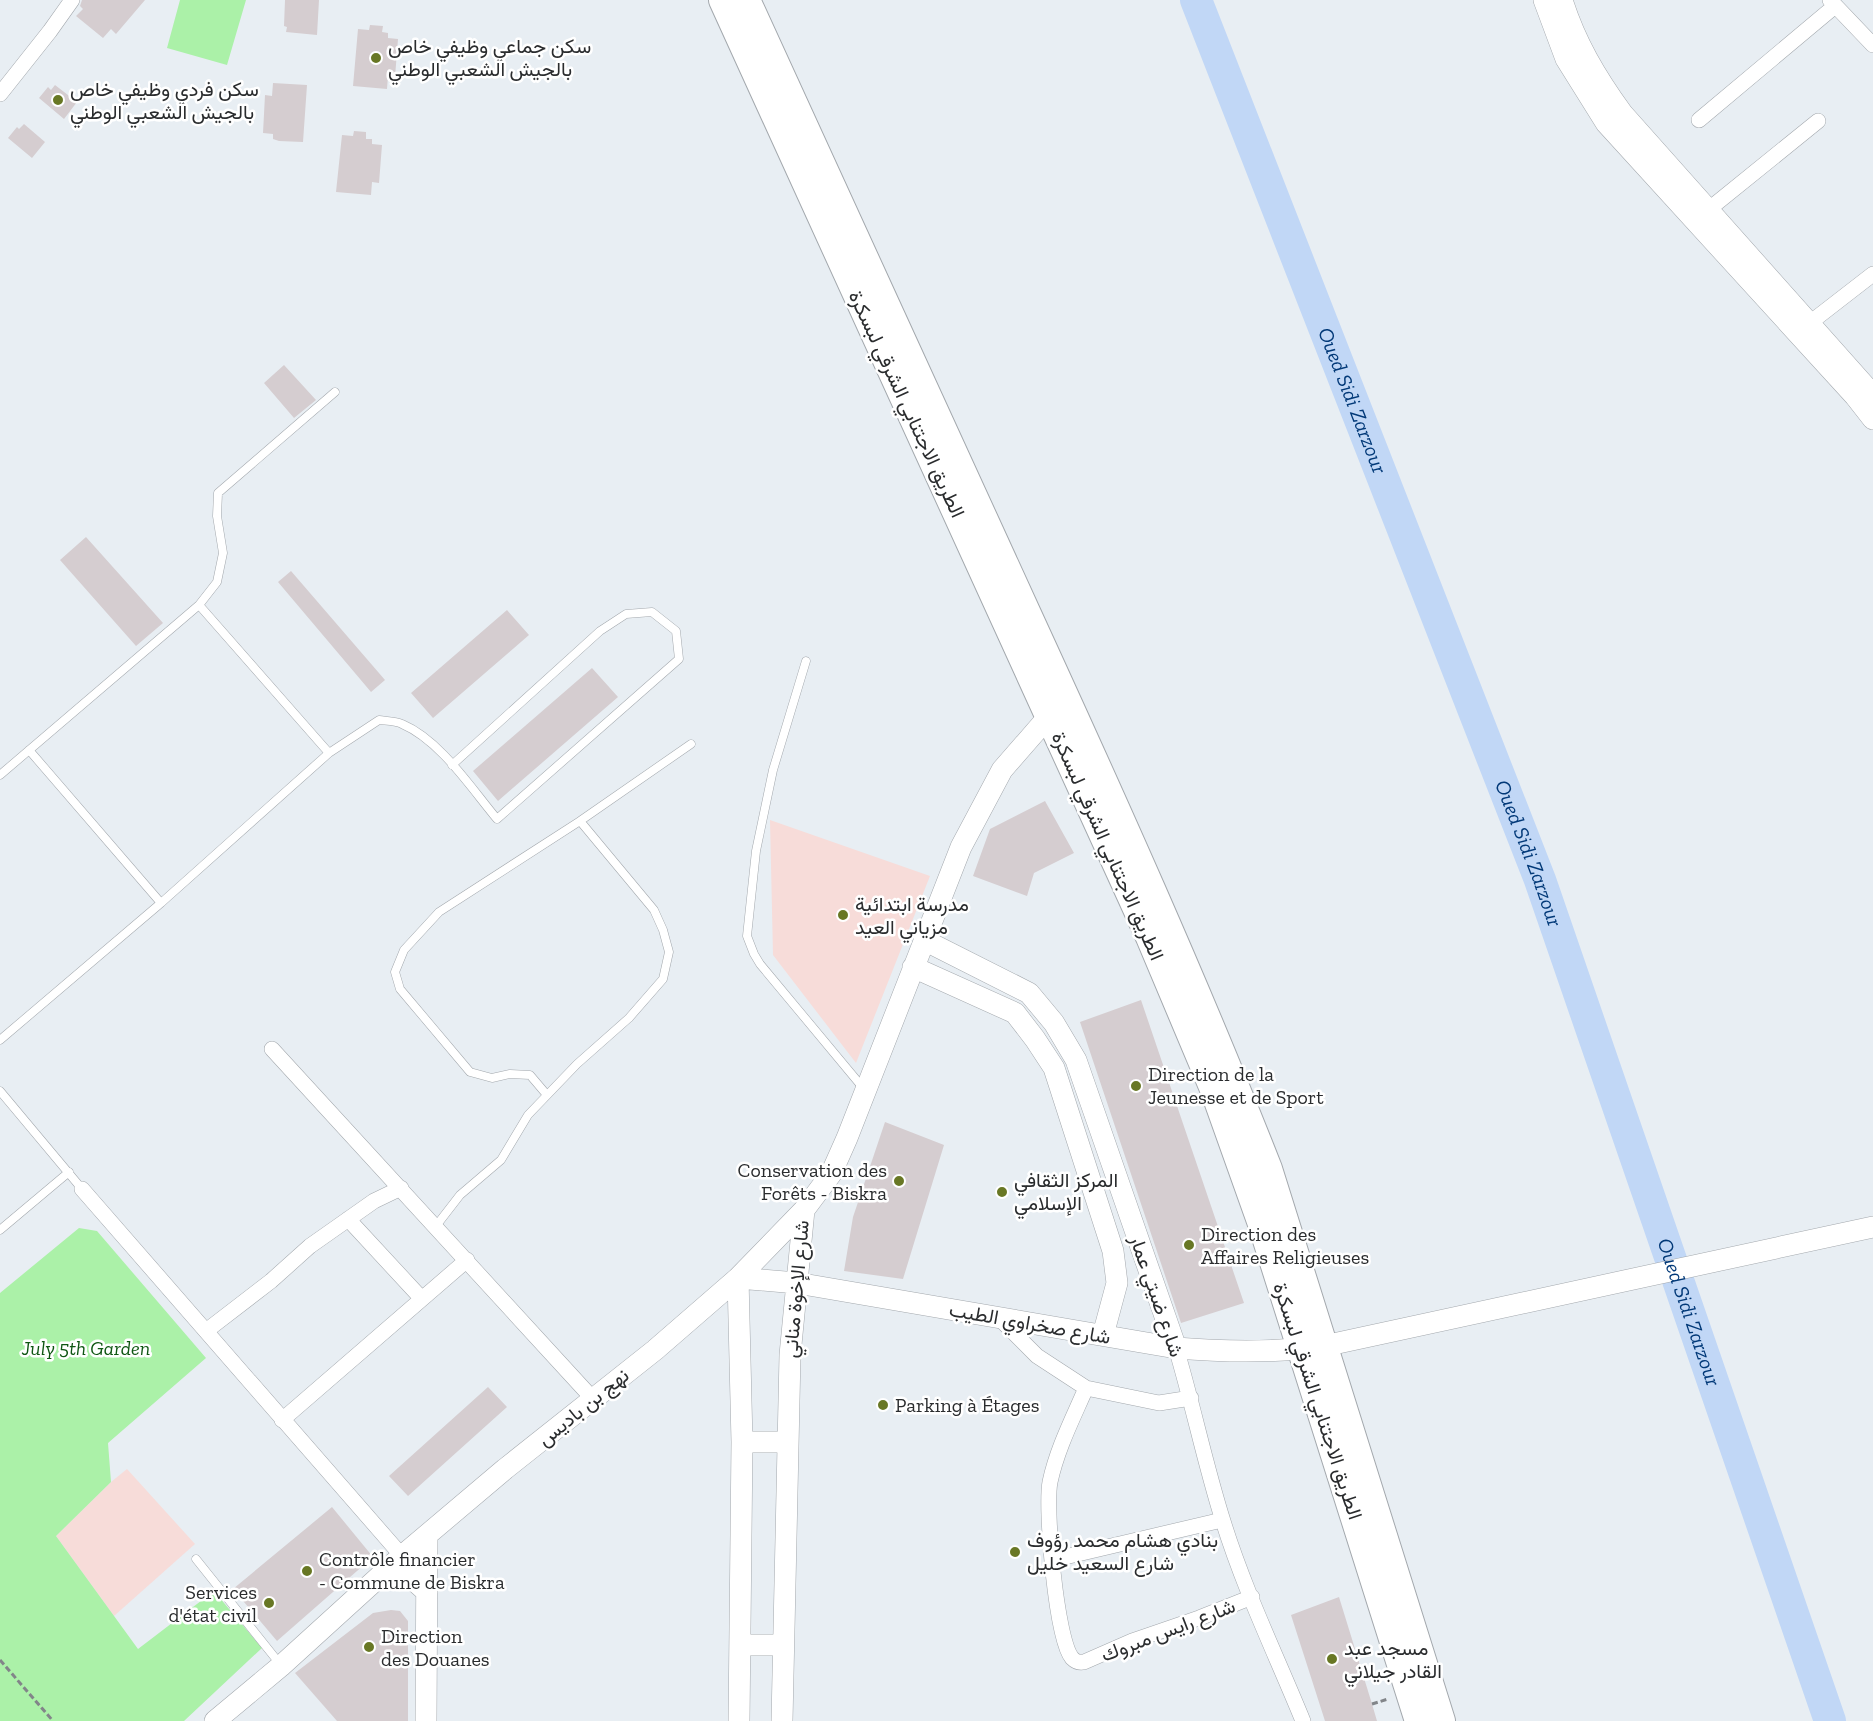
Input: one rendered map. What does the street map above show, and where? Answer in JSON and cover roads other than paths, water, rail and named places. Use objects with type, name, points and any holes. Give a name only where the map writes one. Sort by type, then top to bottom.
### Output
[{"type":"highway","name":"الطريق الاجتنابي الشرقي لبسكرة","points":[[723,0],[1075,769],[1210,1079],[1313,1348],[1442,1721]]},
{"type":"highway","name":"الطريق الاجتنابي الشرقي لبسكرة","points":[[746,0],[1064,694],[1198,996],[1268,1169],[1313,1348],[1419,1721]]},
{"type":"main road","points":[[1544,0],[1566,59],[1606,123],[1803,328],[1873,395]]},
{"type":"main road","points":[[1562,0],[1570,27],[1598,79],[1622,113],[1708,210],[1873,419]]},
{"type":"main road","points":[[804,1210],[831,1174],[848,1138],[961,847],[1002,770],[1049,716]]},
{"type":"main road","name":"شارع ضيتي عمار","points":[[924,940],[1029,993],[1054,1023],[1076,1060],[1176,1348]]},
{"type":"main road","points":[[913,967],[1015,1013],[1054,1068],[1113,1251],[1117,1283],[1103,1335]]},
{"type":"main road","points":[[1054,1068],[1076,1060]]},
{"type":"main road","name":"شارع الإخوة مناني","points":[[738,1278],[804,1210]]},
{"type":"main road","name":"شارع الإخوة مناني","points":[[782,1721],[790,1356],[804,1210]]},
{"type":"main road","name":"شارع صخراوي الطيب","points":[[738,1278],[797,1283],[1176,1348],[1224,1351],[1313,1348],[1873,1227]]},
{"type":"main road","points":[[738,1278],[742,1442],[739,1721]]},
{"type":"main road","name":"نهج بن باديس","points":[[215,1721],[281,1666],[402,1556],[505,1469],[655,1350],[738,1278]]},
{"type":"main road","points":[[1117,1283],[1152,1281]]},
{"type":"main road","points":[[742,1442],[787,1442]]},
{"type":"main road","points":[[426,1721],[427,1535]]},
{"type":"main road","points":[[385,1571],[409,1576],[427,1592]]},
{"type":"main road","points":[[741,1645],[783,1645]]},
{"type":"street","points":[[0,94],[72,0]]},
{"type":"street","points":[[1699,120],[1833,3],[1873,45]]},
{"type":"street","points":[[1708,210],[1818,121]]},
{"type":"street","points":[[1803,328],[1873,274]]},
{"type":"street","points":[[272,1049],[594,1399]]},
{"type":"street","points":[[206,1331],[271,1281],[310,1246],[374,1201],[401,1188]]},
{"type":"street","points":[[82,1189],[402,1556]]},
{"type":"street","points":[[348,1219],[422,1299]]},
{"type":"street","points":[[282,1420],[466,1260]]},
{"type":"street","points":[[997,1316],[1037,1356],[1086,1388],[1159,1403],[1191,1398]]},
{"type":"street","name":"شارع ضيتي عمار","points":[[1176,1348],[1222,1520],[1243,1579],[1303,1721]]},
{"type":"street","points":[[1086,1388],[1061,1446],[1050,1483],[1052,1560],[1222,1520]]},
{"type":"street","name":"شارع رايس مبروك","points":[[1052,1560],[1060,1622],[1066,1644],[1072,1658],[1077,1662],[1084,1662],[1132,1641],[1200,1618],[1252,1597]]},
{"type":"lane","points":[[0,775],[199,605],[217,582],[223,553],[217,516],[218,493],[334,392]]},
{"type":"lane","points":[[199,605],[329,753]]},
{"type":"lane","points":[[0,1040],[161,903],[329,753],[380,720],[401,724],[427,739],[497,819],[679,659],[676,631],[652,612],[626,615],[600,631],[452,765]]},
{"type":"lane","points":[[806,661],[773,770],[756,851],[747,936],[760,964],[865,1090]]},
{"type":"lane","points":[[547,1095],[531,1076],[510,1074],[492,1078],[470,1072],[400,989],[395,972],[404,950],[439,912],[580,821],[691,744]]},
{"type":"lane","points":[[29,750],[161,903]]},
{"type":"lane","points":[[436,1226],[460,1195],[501,1160],[528,1115],[577,1064],[629,1018],[663,979],[669,952],[654,910],[580,821]]},
{"type":"lane","points":[[0,1091],[82,1189]]},
{"type":"lane","points":[[0,1230],[69,1172]]},
{"type":"lane","points":[[196,1558],[281,1666]]},
{"type":"waterway","name":"Oued Sidi Zarzour","points":[[1196,0],[1540,880],[1830,1721]]},
{"type":"place","name":"سكن جماعي وظيفي خاص بالجيش الشعبي الوطني","points":[[376,58]]},
{"type":"place","name":"سكن فردي وظيفي خاص بالجيش الشعبي الوطني","points":[[58,100]]},
{"type":"place","name":"مدرسة ابتدائية مزياني العيد","points":[[843,915]]},
{"type":"place","name":"Direction de la Jeunesse et de Sport","points":[[1136,1086]]},
{"type":"place","name":"Conservation des Forêts - Biskra","points":[[899,1181]]},
{"type":"place","name":"المركز الثقافي الإسلامي","points":[[1002,1192]]},
{"type":"place","name":"Direction des Affaires Religieuses","points":[[1189,1245]]},
{"type":"place","name":"Parking à Étages","points":[[883,1405]]},
{"type":"place","name":"بنادي هشام محمد رؤوف شارع السعيد خليل","points":[[1015,1552]]},
{"type":"place","name":"Contrôle financier - Commune de Biskra","points":[[307,1571]]},
{"type":"place","name":"Services d'état civil","points":[[269,1603]]},
{"type":"place","name":"Direction des Douanes","points":[[369,1647]]},
{"type":"place","name":"مسجد عبد القادر جيلاني","points":[[1332,1659]]},
{"type":"park label","name":"July 5th Garden","points":[[86,1348]]}]
